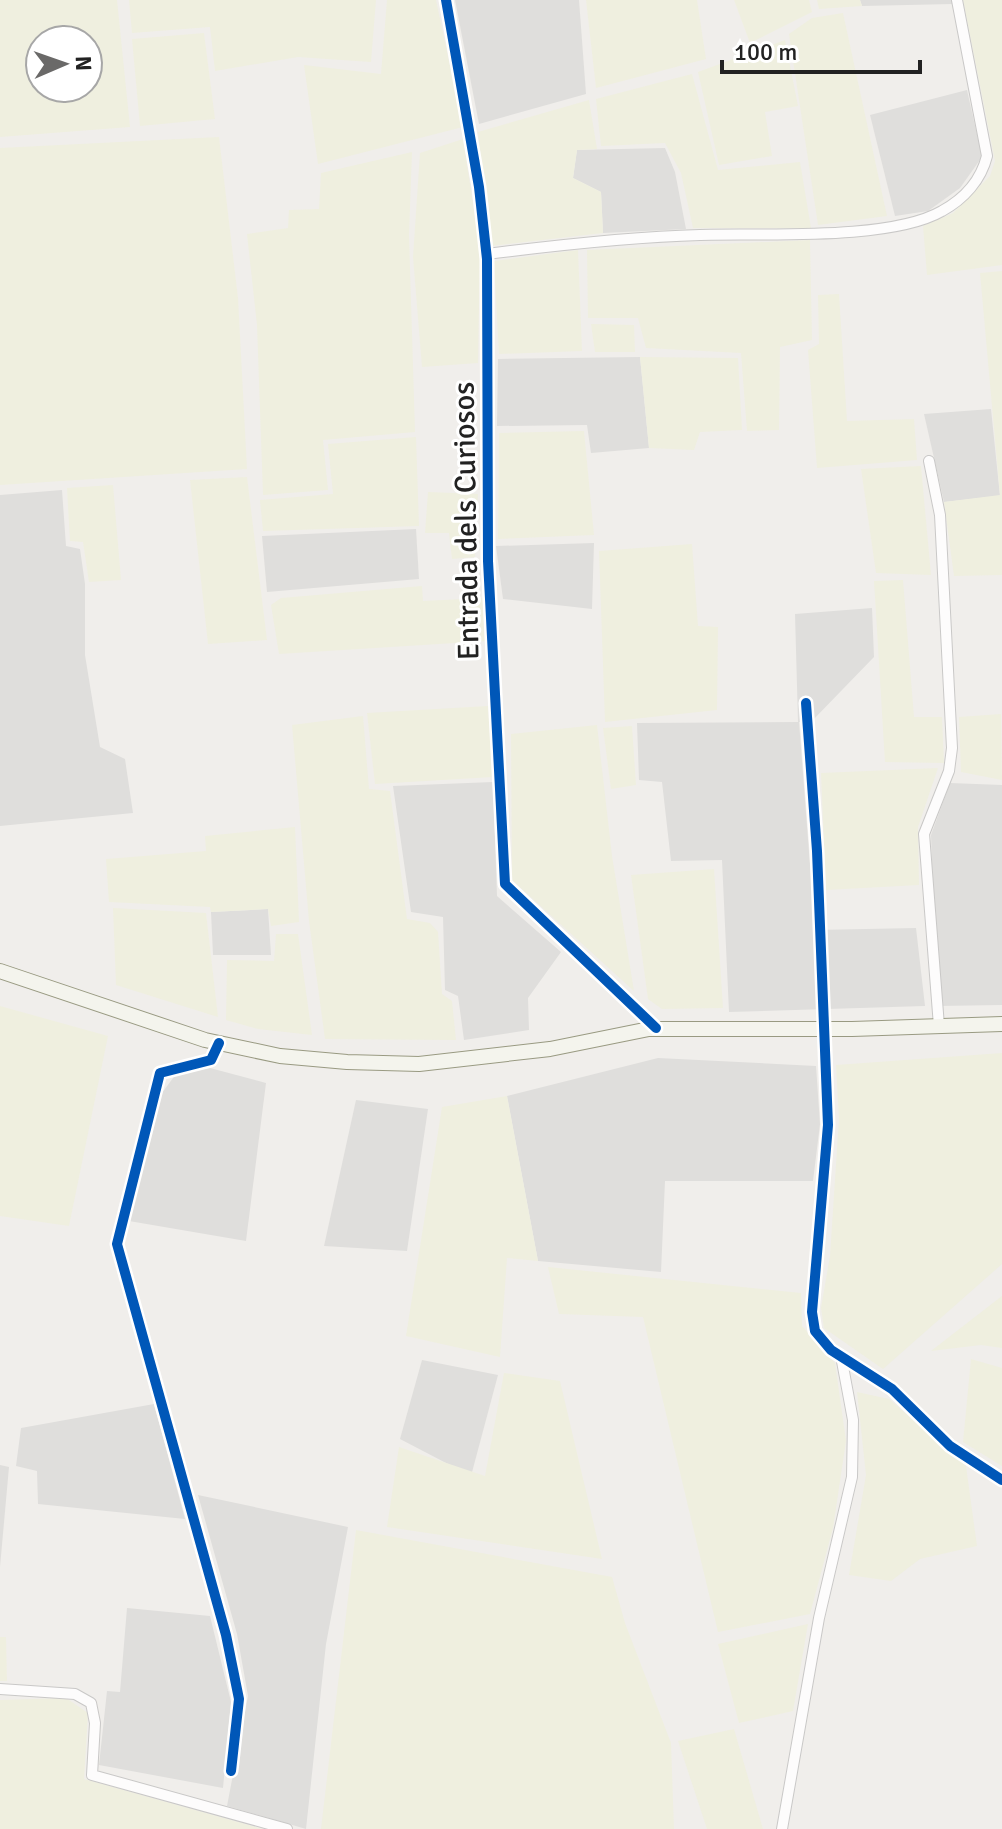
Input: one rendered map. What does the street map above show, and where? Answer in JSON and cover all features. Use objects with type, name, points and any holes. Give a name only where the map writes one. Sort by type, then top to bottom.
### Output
[{"type":"main road","points":[[0,971],[219,1043],[280,1056],[419,1064],[550,1049],[656,1028],[822,1029],[1002,1024]]},
{"type":"street","name":"Entrada dels Curiosos","points":[[446,0],[479,187],[487,254],[488,561],[505,884],[656,1028]]},
{"type":"street","points":[[487,254],[602,239],[812,235],[891,226],[942,212],[979,181],[987,156],[957,0]]},
{"type":"street","points":[[929,461],[940,515],[952,748],[949,771],[924,834],[939,1026]]},
{"type":"street","points":[[806,703],[817,851],[828,1125],[812,1312],[815,1331],[831,1350],[892,1389],[950,1446],[1002,1480]]},
{"type":"street","points":[[219,1043],[211,1060],[160,1073],[117,1244],[229,1647],[239,1699],[231,1771]]},
{"type":"street","points":[[782,1829],[819,1618],[852,1477],[853,1420],[841,1356]]},
{"type":"street","points":[[0,1689],[75,1694],[91,1703],[95,1723],[92,1775],[287,1829]]},
{"type":"shaded area","points":[[455,0],[579,0],[586,94],[479,124]]},
{"type":"shaded area","points":[[860,0],[952,0],[953,4],[862,6]]},
{"type":"shaded area","points":[[967,90],[982,157],[960,188],[928,211],[895,216],[870,115]]},
{"type":"shaded area","points":[[665,148],[675,172],[686,229],[603,233],[601,192],[573,178],[577,150]]},
{"type":"shaded area","points":[[640,357],[649,448],[591,453],[587,425],[497,426],[498,359]]},
{"type":"shaded area","points":[[991,409],[1000,496],[944,502],[924,414]]},
{"type":"shaded area","points":[[62,490],[66,546],[80,549],[85,584],[85,655],[100,747],[125,759],[133,813],[0,826],[0,495]]},
{"type":"shaded area","points":[[416,529],[419,579],[267,592],[262,536]]},
{"type":"shaded area","points":[[594,543],[592,609],[503,599],[496,546]]},
{"type":"shaded area","points":[[872,608],[874,657],[811,722],[799,722],[815,930],[916,928],[925,1006],[729,1012],[722,860],[671,861],[662,782],[639,780],[637,723],[798,722],[795,614]]},
{"type":"shaded area","points":[[493,782],[497,896],[561,952],[528,998],[529,1030],[464,1040],[458,996],[445,990],[443,917],[411,912],[393,786]]},
{"type":"shaded area","points":[[950,783],[1002,785],[1002,1005],[937,1006],[931,835]]},
{"type":"shaded area","points":[[268,909],[271,955],[213,955],[211,912]]},
{"type":"shaded area","points":[[658,1058],[816,1066],[820,1124],[813,1181],[665,1181],[661,1272],[538,1261],[507,1096]]},
{"type":"shaded area","points":[[210,1068],[266,1083],[246,1241],[129,1221],[159,1097],[176,1074]]},
{"type":"shaded area","points":[[356,1100],[428,1109],[407,1251],[324,1246]]},
{"type":"shaded area","points":[[422,1360],[498,1375],[471,1476],[400,1439]]},
{"type":"shaded area","points":[[154,1404],[185,1519],[38,1504],[37,1471],[16,1466],[21,1428]]},
{"type":"shaded area","points":[[0,1465],[9,1467],[0,1567]]},
{"type":"shaded area","points":[[198,1495],[348,1527],[326,1644],[306,1829],[227,1806],[248,1696],[237,1634]]},
{"type":"shaded area","points":[[127,1608],[210,1616],[231,1702],[223,1788],[99,1765],[107,1691],[120,1692]]},
{"type":"green space","points":[[0,0],[117,0],[130,127],[0,137]]},
{"type":"green space","points":[[129,0],[376,0],[371,62],[298,57],[215,71],[210,27],[132,33]]},
{"type":"green space","points":[[387,0],[436,0],[463,127],[318,164],[304,65],[381,74]]},
{"type":"green space","points":[[586,0],[697,0],[706,59],[596,88]]},
{"type":"green space","points":[[734,0],[809,0],[812,12],[750,43]]},
{"type":"green space","points":[[817,0],[860,0],[862,6],[819,9]]},
{"type":"green space","points":[[963,0],[1002,0],[1002,265],[927,275],[923,226],[953,213],[990,176],[995,161]]},
{"type":"green space","points":[[843,13],[887,216],[818,225],[789,34],[812,18]]},
{"type":"green space","points":[[204,33],[215,119],[140,126],[132,39]]},
{"type":"green space","points":[[785,40],[798,106],[765,112],[772,156],[719,165],[698,72]]},
{"type":"green space","points":[[692,74],[718,170],[800,162],[811,228],[693,228],[681,173],[665,143],[601,146],[596,99]]},
{"type":"green space","points":[[589,100],[597,149],[577,150],[573,178],[601,192],[603,233],[491,246],[478,132]]},
{"type":"green space","points":[[219,137],[238,298],[247,469],[0,485],[0,148]]},
{"type":"green space","points":[[463,139],[480,248],[478,363],[422,367],[413,257],[420,153]]},
{"type":"green space","points":[[412,152],[409,235],[415,432],[323,440],[328,490],[263,495],[257,325],[247,234],[288,228],[289,210],[319,209],[321,173]]},
{"type":"green space","points":[[810,240],[812,340],[780,347],[779,430],[747,431],[741,353],[646,348],[638,318],[588,318],[587,250]]},
{"type":"green space","points":[[578,250],[582,351],[499,354],[494,261]]},
{"type":"green space","points":[[1002,271],[1002,575],[954,576],[944,502],[1000,495],[980,273]]},
{"type":"green space","points":[[839,294],[847,421],[914,419],[917,460],[817,468],[808,350],[819,344],[818,295]]},
{"type":"green space","points":[[591,324],[634,325],[635,352],[595,352]]},
{"type":"green space","points":[[640,357],[738,358],[742,430],[700,432],[694,450],[649,448]]},
{"type":"green space","points":[[584,431],[594,535],[498,539],[499,433]]},
{"type":"green space","points":[[416,437],[419,526],[263,531],[260,500],[333,494],[328,444]]},
{"type":"green space","points":[[921,466],[931,575],[876,573],[861,469]]},
{"type":"green space","points":[[247,477],[267,640],[208,644],[190,480]]},
{"type":"green space","points":[[113,485],[121,580],[89,582],[83,542],[70,541],[67,488]]},
{"type":"green space","points":[[428,492],[478,494],[475,557],[452,559],[449,533],[425,533]]},
{"type":"green space","points":[[692,544],[698,626],[718,627],[717,710],[605,722],[599,551]]},
{"type":"green space","points":[[903,580],[914,717],[942,717],[944,763],[885,762],[874,581]]},
{"type":"green space","points":[[422,586],[423,601],[484,598],[487,641],[279,654],[271,605],[281,598]]},
{"type":"green space","points":[[488,706],[493,777],[375,784],[367,713]]},
{"type":"green space","points":[[1001,714],[1002,780],[961,772],[959,717]]},
{"type":"green space","points":[[363,716],[369,789],[390,791],[407,919],[430,923],[438,932],[442,994],[452,1001],[456,1040],[325,1039],[309,921],[292,725]]},
{"type":"green space","points":[[597,725],[612,856],[634,991],[512,880],[511,734]]},
{"type":"green space","points":[[632,726],[636,785],[611,789],[603,728]]},
{"type":"green space","points":[[938,768],[918,827],[919,885],[826,890],[821,773]]},
{"type":"green space","points":[[295,827],[299,922],[271,926],[268,909],[211,912],[210,907],[109,902],[106,859],[206,851],[205,836]]},
{"type":"green space","points":[[714,869],[723,1008],[662,1009],[648,999],[631,875]]},
{"type":"green space","points":[[113,908],[206,913],[218,1017],[116,985]]},
{"type":"green space","points":[[276,934],[298,934],[312,1035],[258,1029],[226,1020],[227,960],[274,961]]},
{"type":"green space","points":[[0,1006],[108,1036],[69,1226],[0,1216]]},
{"type":"green space","points":[[1002,1053],[1002,1264],[883,1369],[824,1328],[821,1308],[830,1256],[839,1119],[836,1065]]},
{"type":"green space","points":[[507,1096],[538,1261],[507,1258],[500,1357],[406,1336],[442,1107]]},
{"type":"green space","points":[[548,1267],[801,1293],[802,1326],[835,1363],[846,1441],[833,1528],[810,1614],[718,1632],[643,1317],[559,1314]]},
{"type":"green space","points":[[1002,1296],[1002,1348],[981,1345],[931,1351]]},
{"type":"green space","points":[[971,1359],[1002,1368],[1002,1466],[963,1442]]},
{"type":"green space","points":[[504,1373],[560,1381],[602,1559],[387,1527],[399,1447],[485,1476]]},
{"type":"green space","points":[[857,1392],[889,1399],[966,1466],[977,1546],[920,1559],[891,1581],[849,1575],[866,1475]]},
{"type":"green space","points":[[356,1530],[612,1577],[625,1623],[671,1743],[674,1829],[321,1829]]},
{"type":"green space","points":[[808,1624],[793,1711],[739,1723],[718,1644]]},
{"type":"green space","points":[[0,1637],[6,1637],[7,1681],[0,1681]]},
{"type":"green space","points":[[66,1698],[88,1713],[84,1779],[263,1829],[0,1829],[0,1700]]},
{"type":"green space","points":[[734,1729],[763,1829],[707,1829],[678,1741]]},
{"type":"cycle path","points":[[446,0],[479,187],[487,259],[488,561],[505,884],[656,1028]]},
{"type":"cycle path","points":[[806,703],[817,851],[828,1125],[812,1312],[815,1331],[831,1350],[892,1389],[950,1446],[1002,1480]]},
{"type":"cycle path","points":[[219,1043],[211,1060],[160,1073],[117,1244],[226,1635],[239,1699],[231,1771]]}]
